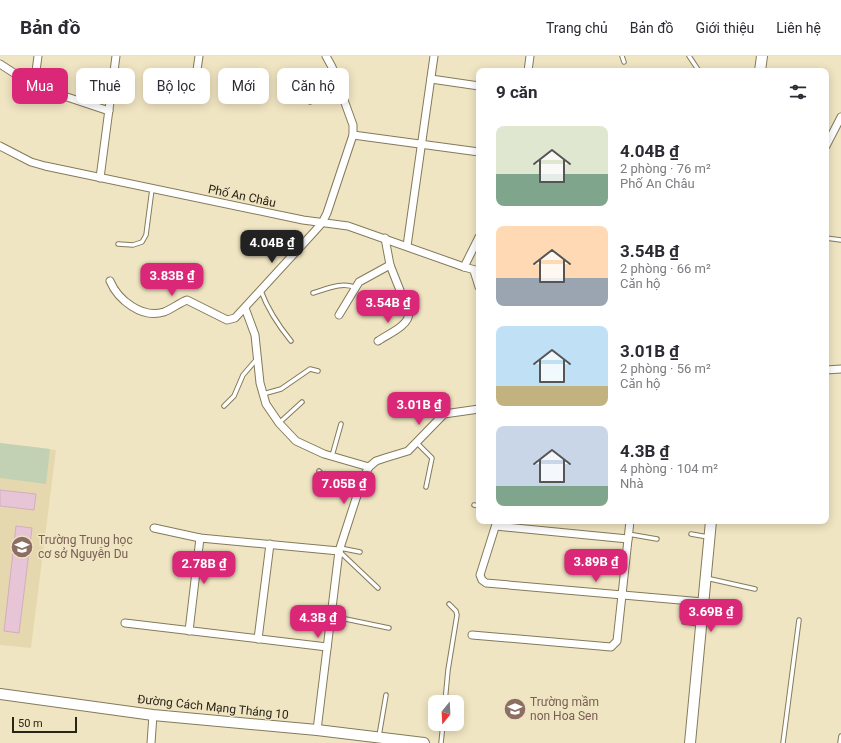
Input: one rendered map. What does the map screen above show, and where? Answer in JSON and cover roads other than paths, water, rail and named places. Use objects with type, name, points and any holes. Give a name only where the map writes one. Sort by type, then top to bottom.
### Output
[{"type":"main road","points":[[760,68],[762,56]]},
{"type":"main road","points":[[690,743],[711,524]]},
{"type":"main road","name":"Đường Cách Mạng Tháng 10","points":[[0,694],[153,715],[317,730],[424,743]]},
{"type":"street","points":[[36,68],[38,56]]},
{"type":"street","points":[[100,178],[116,56]]},
{"type":"street","points":[[197,68],[199,56]]},
{"type":"street","points":[[326,56],[331,68]]},
{"type":"street","points":[[407,246],[434,56]]},
{"type":"street","points":[[528,68],[530,56]]},
{"type":"street","points":[[0,64],[12,72]]},
{"type":"street","points":[[431,79],[476,86]]},
{"type":"street","points":[[68,97],[109,111]]},
{"type":"street","points":[[110,281],[113,288],[131,306],[144,311],[154,313],[163,312],[187,300],[227,320],[235,318],[322,223],[353,135],[351,114],[347,104]]},
{"type":"street","points":[[829,140],[841,117]]},
{"type":"street","points":[[353,135],[476,152]]},
{"type":"street","name":"Phố An Châu","points":[[0,146],[31,162],[45,166],[322,223],[353,227],[464,268],[476,271]]},
{"type":"street","points":[[378,341],[404,324],[409,317],[409,313],[390,265],[385,238]]},
{"type":"street","points":[[464,268],[476,243]]},
{"type":"street","points":[[339,315],[359,282],[390,265]]},
{"type":"street","points":[[245,308],[255,335],[260,383],[263,394],[266,404],[278,423],[296,441],[332,456],[369,467]]},
{"type":"street","points":[[829,370],[841,369]]},
{"type":"street","points":[[317,730],[340,549],[362,480],[369,467],[376,461],[408,451],[444,414],[476,409]]},
{"type":"street","points":[[628,536],[496,524],[480,576],[484,582],[703,602]]},
{"type":"street","points":[[472,635],[611,647],[615,645],[630,524]]},
{"type":"street","points":[[154,528],[200,538],[340,549]]},
{"type":"street","points":[[189,631],[200,538]]},
{"type":"street","points":[[258,639],[270,544]]},
{"type":"street","points":[[124,623],[327,647]]},
{"type":"street","points":[[151,743],[153,715]]},
{"type":"lane","points":[[622,56],[624,62]]},
{"type":"lane","points":[[689,56],[697,68]]},
{"type":"lane","points":[[118,244],[133,245],[142,242],[146,235],[152,189]]},
{"type":"lane","points":[[829,238],[841,240]]},
{"type":"lane","points":[[313,293],[343,285],[351,285],[356,288]]},
{"type":"lane","points":[[260,291],[278,325],[291,341]]},
{"type":"lane","points":[[224,406],[234,396],[243,375],[258,357]]},
{"type":"lane","points":[[263,394],[281,389],[310,369],[318,371]]},
{"type":"lane","points":[[278,423],[302,402]]},
{"type":"lane","points":[[332,456],[341,424]]},
{"type":"lane","points":[[417,443],[432,458],[426,487]]},
{"type":"lane","points":[[319,471],[329,481],[334,483],[362,480]]},
{"type":"lane","points":[[691,534],[709,537]]},
{"type":"lane","points":[[628,536],[657,538]]},
{"type":"lane","points":[[340,549],[360,552]]},
{"type":"lane","points":[[340,549],[378,588]]},
{"type":"lane","points":[[705,578],[755,589]]},
{"type":"lane","points":[[446,695],[448,670],[457,619],[456,611],[449,604]]},
{"type":"lane","points":[[331,616],[389,628]]},
{"type":"lane","points":[[783,743],[799,620]]},
{"type":"lane","points":[[684,622],[701,624]]},
{"type":"lane","points":[[378,738],[386,695]]},
{"type":"lane","points":[[441,743],[442,731]]},
{"type":"lane","points":[[840,743],[841,736]]},
{"type":"place","name":"Trường Trung học cơ sở Nguyễn Du","points":[[22,547]]},
{"type":"place","name":"Trường mầm non Hoa Sen","points":[[515,709]]}]
